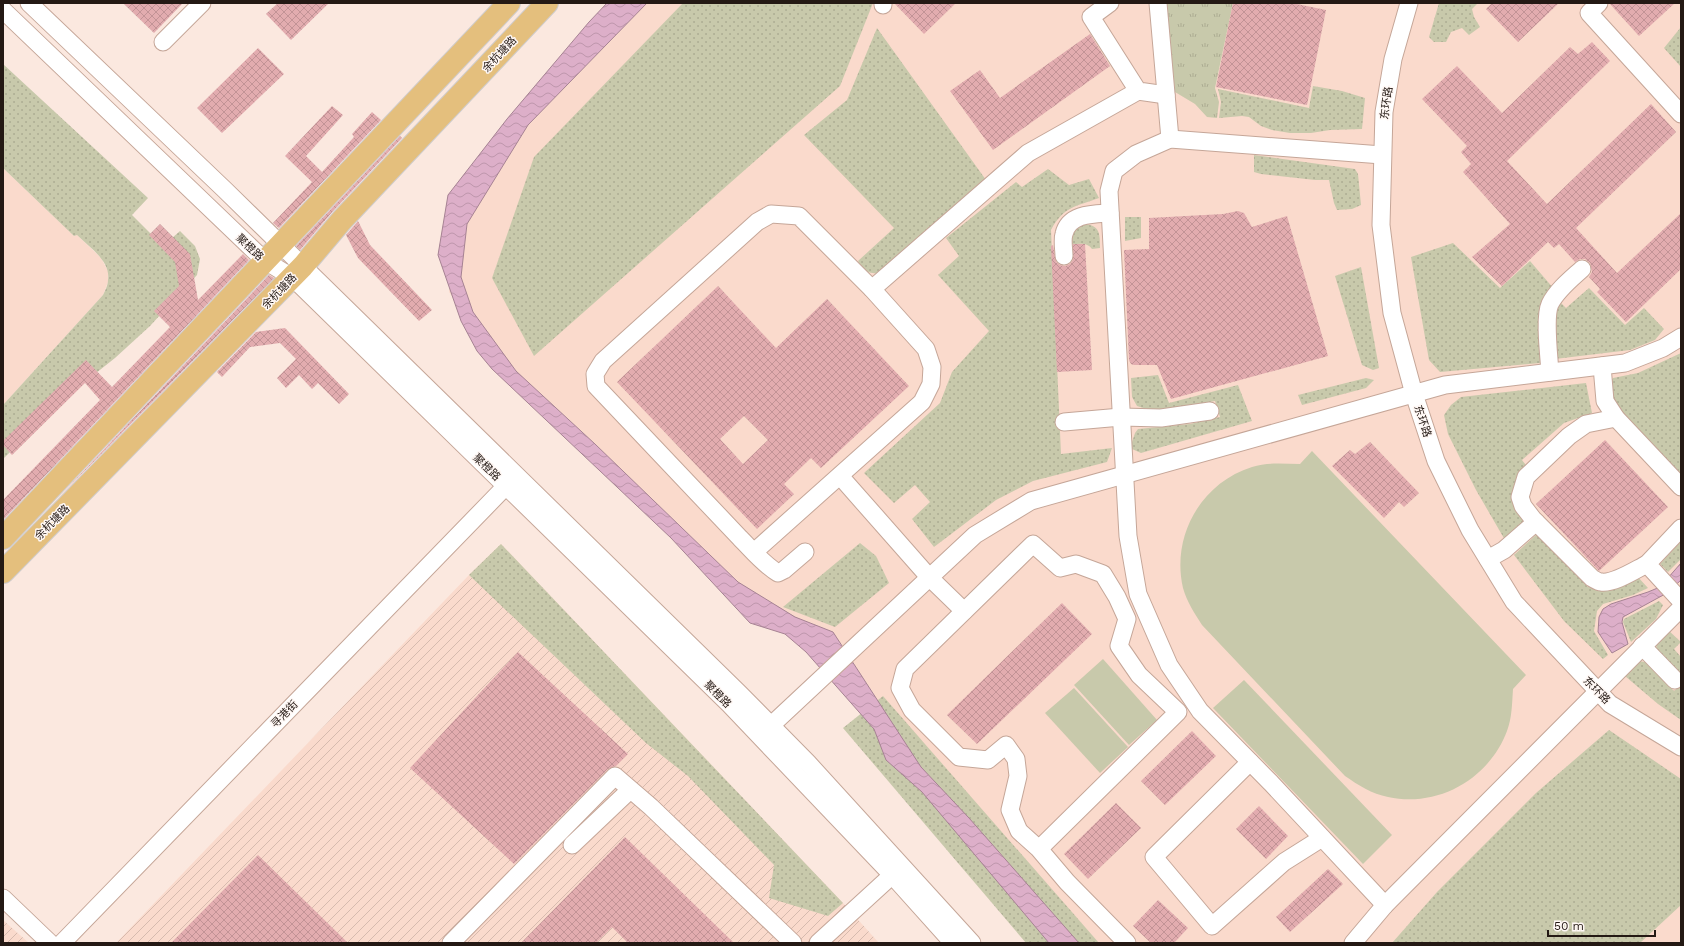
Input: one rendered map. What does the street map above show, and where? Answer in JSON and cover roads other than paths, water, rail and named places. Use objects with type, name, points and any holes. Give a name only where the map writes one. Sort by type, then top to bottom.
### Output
[{"type":"main road","points":[[3,538],[264,260],[509,3]]},
{"type":"main road","name":"余杭塘路","points":[[3,572],[298,272],[342,220],[547,3]]},
{"type":"street","name":"聚橙路","points":[[29,3],[280,244],[298,272],[506,486],[765,731],[808,763],[897,871],[953,943]]},
{"type":"street","points":[[163,42],[202,3]]},
{"type":"street","points":[[1110,3],[1091,16],[1138,91]]},
{"type":"street","points":[[1158,3],[1170,139]]},
{"type":"street","name":"东环路","points":[[1409,3],[1393,59],[1384,112],[1381,217],[1392,313],[1414,394],[1436,461],[1470,530],[1514,602],[1610,704],[1681,748]]},
{"type":"street","points":[[1599,3],[1589,12],[1681,114]]},
{"type":"street","name":"聚橙路","points":[[3,10],[264,260],[298,272],[765,731]]},
{"type":"street","points":[[872,289],[1028,153],[1138,91],[1166,95]]},
{"type":"street","points":[[1382,154],[1170,139],[1136,154],[1114,171],[1109,191],[1128,536],[1138,594],[1169,665],[1200,711],[1385,905]]},
{"type":"street","points":[[754,552],[922,402],[931,384],[932,366],[926,349],[872,289],[799,216],[771,214],[757,222],[608,356],[595,374],[596,386],[754,552],[772,569],[778,573],[784,570],[805,552]]},
{"type":"street","points":[[1064,256],[1064,234],[1068,225],[1087,214],[1110,214]]},
{"type":"street","points":[[1550,372],[1548,320],[1550,304],[1558,292],[1582,269]]},
{"type":"street","points":[[765,731],[975,534],[1031,501],[1445,385],[1626,363],[1663,348],[1681,337]]},
{"type":"street","points":[[1602,366],[1605,401],[1616,418],[1681,487]]},
{"type":"street","points":[[1064,422],[1121,418],[1161,418],[1210,411]]},
{"type":"street","points":[[1616,418],[1586,424],[1569,436],[1526,477],[1520,497],[1523,506],[1536,522],[1592,578],[1600,582],[1608,582],[1626,576],[1646,564],[1681,528]]},
{"type":"street","points":[[840,476],[929,577],[964,611]]},
{"type":"street","name":"寻港街","points":[[62,943],[506,486]]},
{"type":"street","points":[[1488,559],[1504,550],[1536,522]]},
{"type":"street","points":[[1127,943],[1067,882],[1040,848],[1019,831],[1010,810],[1018,776],[1016,759],[1006,745],[988,760],[959,757],[912,710],[900,688],[905,669],[1033,544],[1060,568],[1076,564],[1103,574],[1127,618],[1119,646],[1139,675],[1178,712]]},
{"type":"street","points":[[1646,564],[1681,601]]},
{"type":"street","points":[[1119,601],[1138,594]]},
{"type":"street","points":[[1353,943],[1385,905],[1681,608]]},
{"type":"street","points":[[1642,646],[1675,680]]},
{"type":"street","points":[[1040,848],[1178,712],[1194,703]]},
{"type":"street","points":[[1250,762],[1154,857],[1212,926],[1284,862],[1322,838]]},
{"type":"street","points":[[451,943],[615,776],[651,807],[794,943]]},
{"type":"street","points":[[572,845],[630,790]]},
{"type":"street","name":"聚橙路","points":[[897,871],[972,943]]},
{"type":"street","points":[[818,943],[897,871]]},
{"type":"street","points":[[3,898],[50,943]]},
{"type":"water","points":[[607,3],[647,3],[528,125],[467,224],[461,277],[473,312],[516,371],[595,444],[738,582],[795,617],[833,632],[921,767],[969,818],[1079,943],[1049,943],[922,792],[886,760],[874,729],[806,652],[785,634],[750,623],[671,538],[492,369],[477,351],[461,321],[438,255],[448,195],[507,119],[589,22]]},
{"type":"water","points":[[1681,563],[1681,580],[1667,593],[1623,617],[1622,622],[1628,644],[1612,653],[1598,632],[1599,617],[1603,609],[1611,604],[1660,587]]}]
